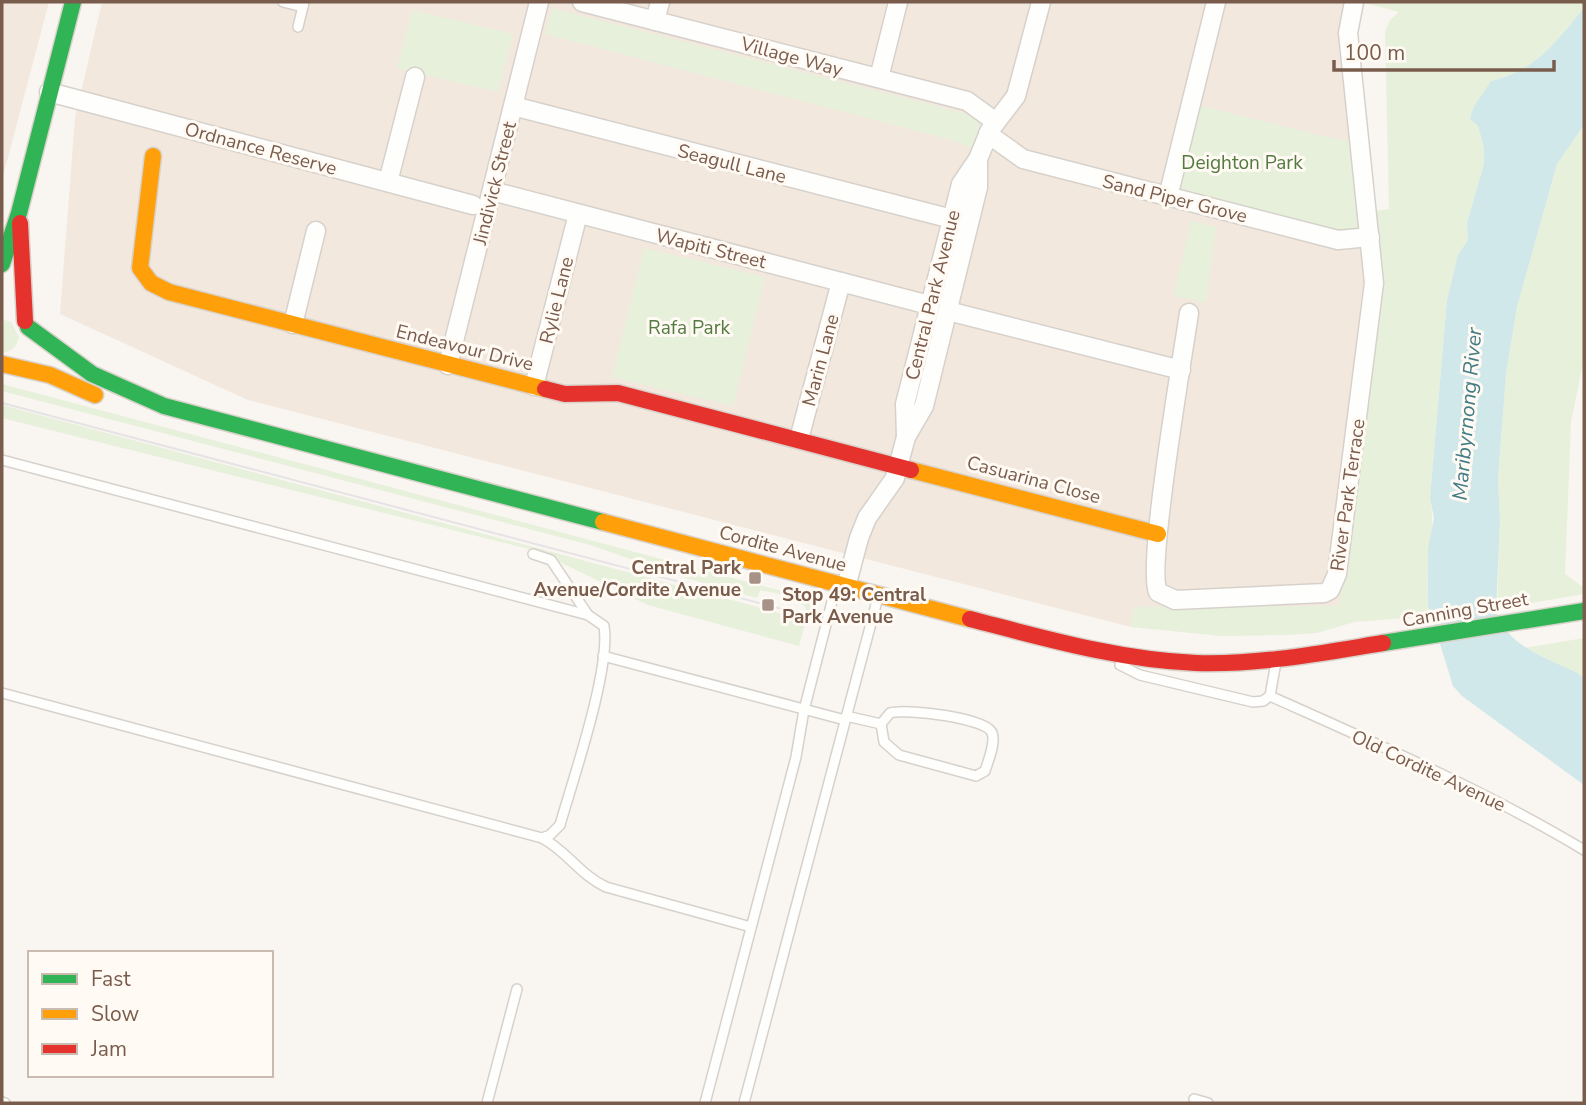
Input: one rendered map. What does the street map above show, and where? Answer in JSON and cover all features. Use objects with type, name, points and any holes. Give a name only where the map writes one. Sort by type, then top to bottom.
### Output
[{"type":"main road","points":[[2,264],[19,213],[72,2]]},
{"type":"main road","name":"Endeavour Drive","points":[[153,156],[140,268],[151,284],[169,292],[565,394],[618,394],[898,465]]},
{"type":"main road","points":[[2,364],[15,360],[26,349],[23,244],[19,213]]},
{"type":"main road","name":"Cordite Avenue","points":[[6,308],[61,356],[93,377],[143,399],[210,420],[1093,651],[1196,663],[1276,660],[1353,649]]},
{"type":"main road","name":"Cordite Avenue","points":[[2,364],[50,374],[119,402],[210,420]]},
{"type":"main road","name":"Casuarina Close","points":[[898,465],[1158,534]]},
{"type":"main road","name":"Canning Street","points":[[1353,649],[1584,611]]},
{"type":"street","name":"Jindivick Street","points":[[448,365],[539,2]]},
{"type":"street","name":"Village Way","points":[[582,2],[967,101],[980,107],[992,128]]},
{"type":"street","points":[[655,21],[660,2]]},
{"type":"street","points":[[879,78],[898,2]]},
{"type":"street","name":"Central Park Avenue","points":[[906,437],[905,404],[961,184],[978,159],[992,128],[1016,96],[1041,2]]},
{"type":"street","points":[[1168,197],[1216,2]]},
{"type":"street","name":"River Park Terrace","points":[[1189,313],[1158,534],[1154,581],[1158,592],[1169,599],[1320,594],[1330,590],[1337,574],[1373,307],[1370,237],[1348,33],[1354,2]]},
{"type":"street","points":[[387,182],[415,77]]},
{"type":"street","name":"Ordnance Reserve","points":[[50,92],[473,205]]},
{"type":"street","name":"Seagull Lane","points":[[513,106],[952,219]]},
{"type":"street","name":"Sand Piper Grove","points":[[992,128],[1023,159],[1338,240],[1370,237]]},
{"type":"street","name":"Central Park Avenue","points":[[841,585],[867,518],[894,478],[906,437],[924,406],[978,187],[978,159]]},
{"type":"street","name":"Wapiti Street","points":[[492,191],[929,305]]},
{"type":"street","name":"Rylie Lane","points":[[534,386],[578,214]]},
{"type":"street","points":[[293,324],[316,231]]},
{"type":"street","name":"Marin Lane","points":[[799,439],[841,282]]},
{"type":"street","points":[[948,311],[1181,370]]},
{"type":"lane","points":[[283,2],[304,4],[298,27]]},
{"type":"lane","points":[[2,460],[588,615],[604,626],[606,639],[603,656],[560,825],[550,835],[542,838]]},
{"type":"lane","points":[[533,554],[551,560],[588,615]]},
{"type":"lane","points":[[705,1103],[796,758],[804,710],[841,585]]},
{"type":"lane","points":[[744,1103],[879,595]]},
{"type":"lane","points":[[1093,651],[1140,675],[1254,702],[1263,701],[1270,696],[1276,660]]},
{"type":"lane","points":[[603,656],[804,710],[881,724]]},
{"type":"lane","points":[[2,693],[542,838],[560,849],[590,880],[606,887],[751,927]]},
{"type":"lane","name":"Old Cordite Avenue","points":[[1270,696],[1463,784],[1531,818],[1584,850]]},
{"type":"lane","points":[[899,710],[946,715],[986,726],[992,732],[993,738],[985,771],[976,776],[899,755],[884,742],[881,724],[890,713],[899,710]]},
{"type":"lane","points":[[487,1103],[517,989]]},
{"type":"lane","points":[[1194,1099],[1208,1103]]},
{"type":"shaded area","points":[[2,2],[49,2],[2,180]]},
{"type":"shaded area","points":[[102,2],[1441,2],[1362,4],[1358,34],[1384,290],[1339,607],[1135,607],[1131,627],[248,400],[60,314],[75,118]]},
{"type":"green space","points":[[1362,2],[1584,2],[1584,8],[1534,62],[1508,76],[1491,81],[1470,119],[1478,126],[1484,148],[1484,164],[1467,223],[1468,240],[1458,256],[1447,300],[1430,498],[1432,527],[1428,586],[1432,616],[1354,622],[1317,633],[1283,635],[1221,636],[1131,627],[1134,607],[1339,606],[1384,290],[1376,211],[1389,209],[1385,32],[1390,20],[1399,12]]},
{"type":"green space","points":[[552,8],[975,116],[980,127],[971,148],[952,140],[545,34]]},
{"type":"green space","points":[[412,10],[513,34],[498,92],[397,68]]},
{"type":"green space","name":"Deighton Park","points":[[1198,105],[1352,143],[1361,218],[1357,231],[1343,232],[1176,192]]},
{"type":"green space","points":[[1584,125],[1584,359],[1571,422],[1565,574],[1584,588],[1584,594],[1497,609],[1500,521],[1498,479],[1506,374],[1517,307],[1557,164]]},
{"type":"green space","points":[[1191,221],[1216,227],[1206,302],[1174,296]]},
{"type":"green space","name":"Rafa Park","points":[[644,248],[765,277],[733,406],[612,377]]},
{"type":"green space","points":[[2,319],[11,322],[19,337],[14,348],[2,353]]},
{"type":"green space","points":[[2,384],[816,600],[815,608],[819,610],[816,622],[806,620],[799,646],[648,605],[537,551],[2,418],[2,405],[802,619],[806,608],[798,601],[785,596],[760,590],[757,598],[679,576],[590,545],[2,391]]},
{"type":"green space","points":[[1584,638],[1584,677],[1525,648]]},
{"type":"water","name":"Maribyrnong River","points":[[1584,8],[1584,125],[1557,164],[1517,307],[1506,374],[1498,479],[1500,521],[1496,612],[1502,625],[1521,645],[1584,677],[1584,785],[1462,696],[1453,686],[1428,605],[1428,548],[1434,518],[1430,498],[1447,300],[1458,255],[1468,240],[1467,223],[1484,164],[1484,148],[1478,126],[1470,119],[1471,113],[1491,81],[1508,76],[1534,62]]},
{"type":"tram line","points":[[2,403],[797,613]]},
{"type":"traffic: fast","points":[[2,264],[19,213],[73,2]]},
{"type":"traffic: fast","points":[[28,327],[92,374],[164,406],[603,522]]},
{"type":"traffic: fast","points":[[1383,643],[1584,611]]},
{"type":"traffic: slow","points":[[153,156],[140,268],[151,283],[169,292],[545,389]]},
{"type":"traffic: slow","points":[[2,364],[50,375],[95,395]]},
{"type":"traffic: slow","points":[[911,470],[1158,534]]},
{"type":"traffic: slow","points":[[603,522],[970,619]]},
{"type":"traffic: jam","points":[[20,223],[25,321]]},
{"type":"traffic: jam","points":[[545,389],[565,394],[618,393],[911,470]]},
{"type":"traffic: jam","points":[[970,619],[1110,653],[1196,663],[1267,660],[1383,643]]},
{"type":"place","name":"Central Park Avenue/Cordite Avenue","points":[[755,578]]},
{"type":"place","name":"Stop 49: Central Park Avenue","points":[[768,605]]}]
